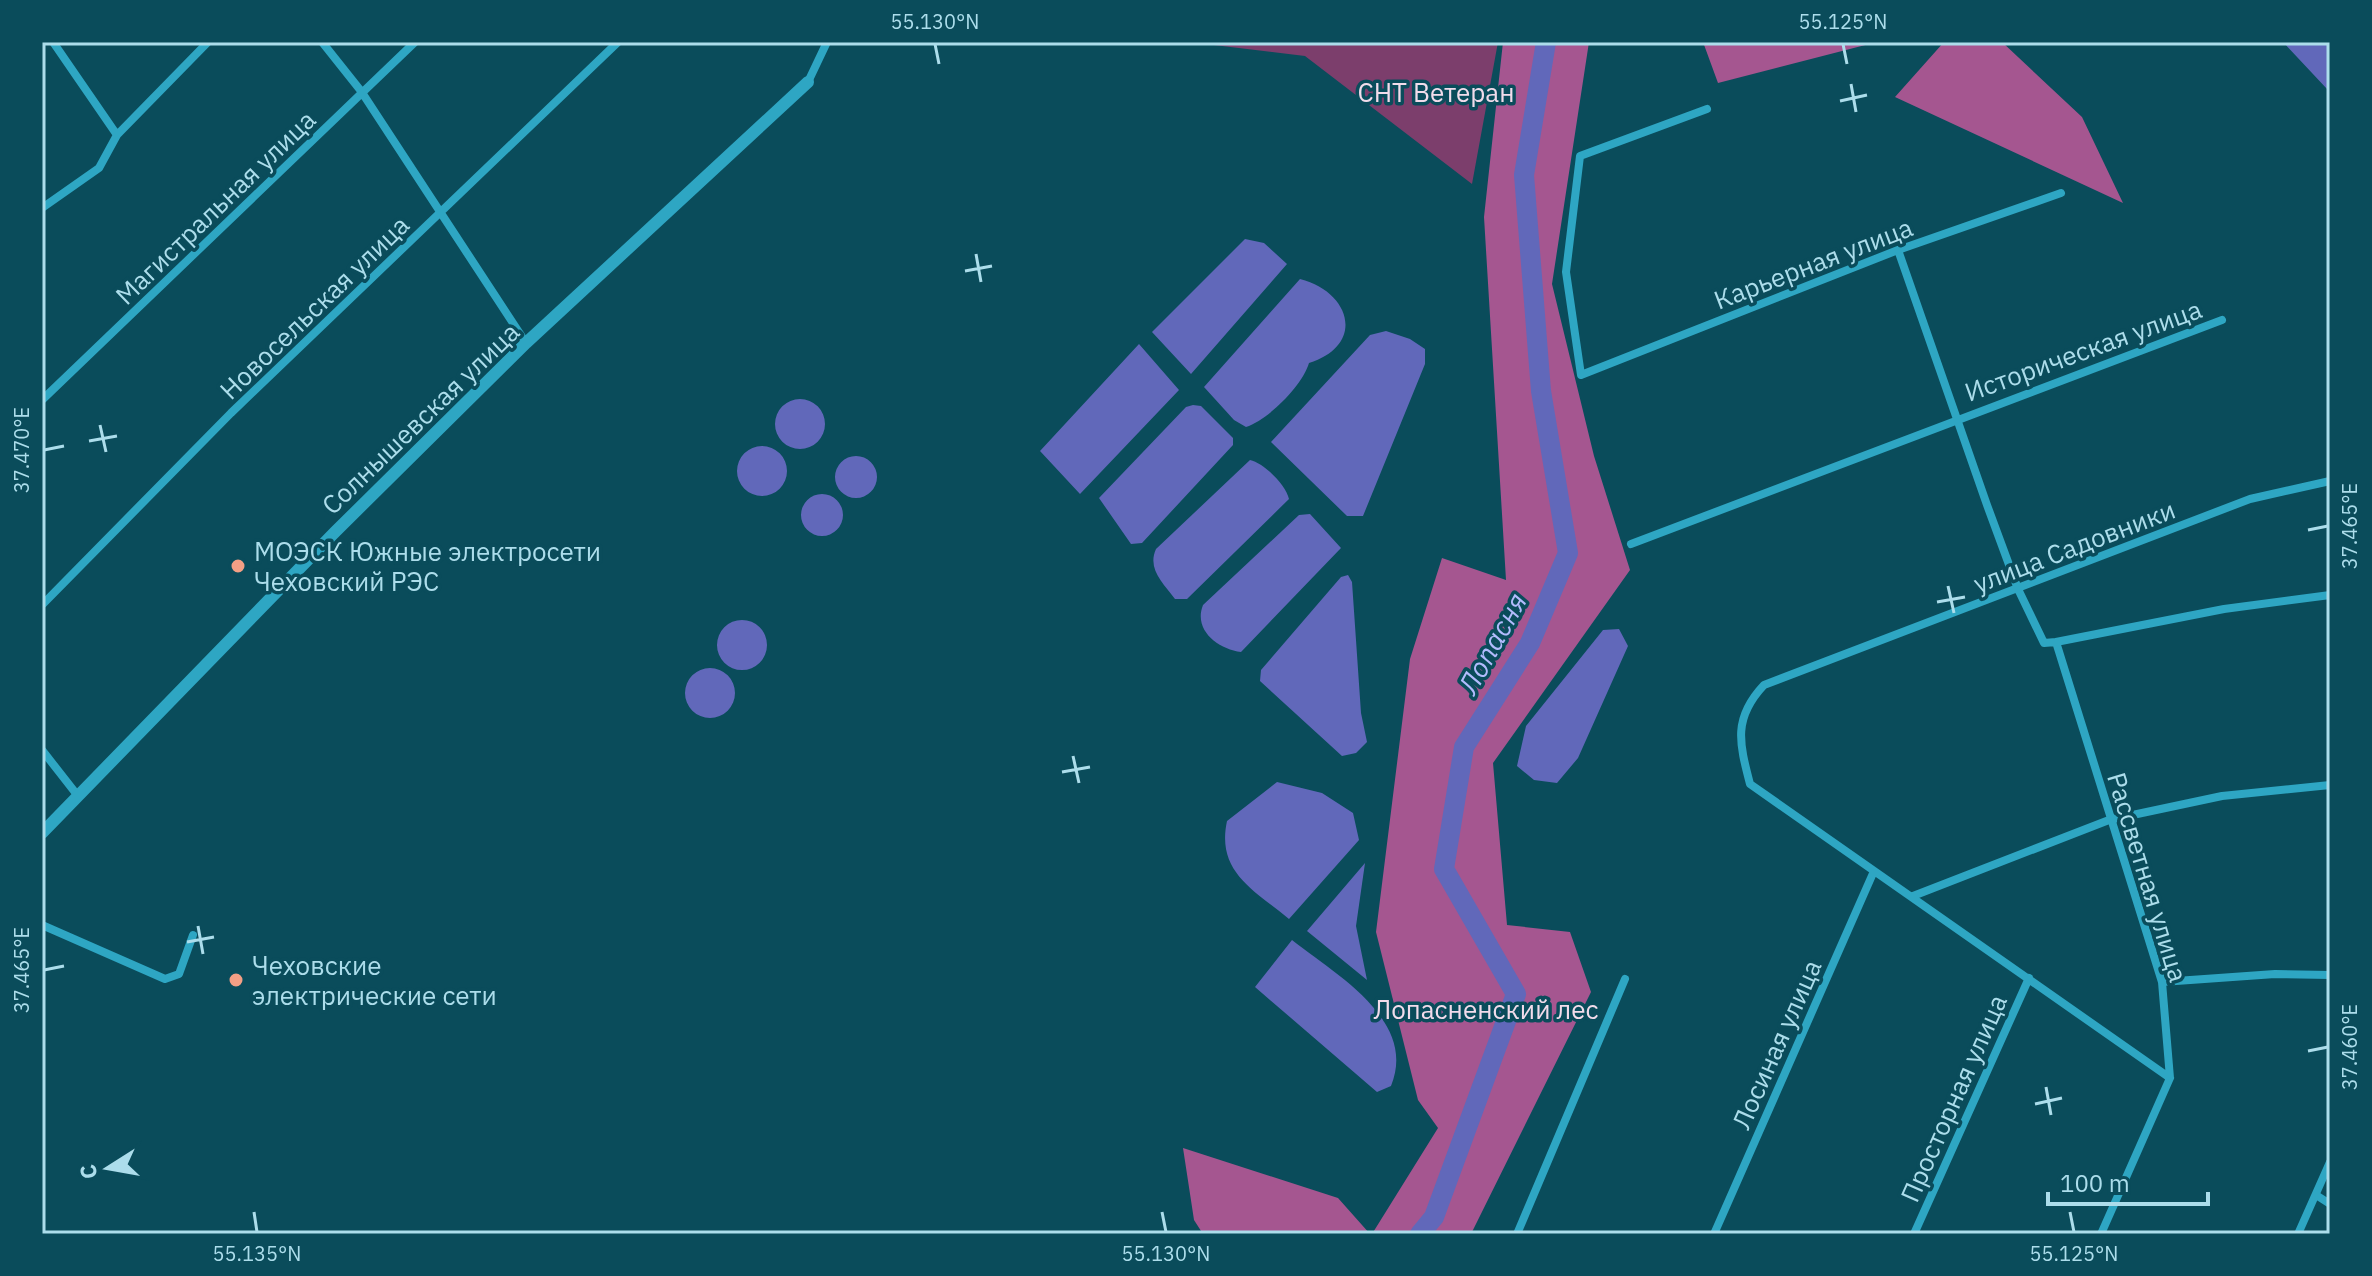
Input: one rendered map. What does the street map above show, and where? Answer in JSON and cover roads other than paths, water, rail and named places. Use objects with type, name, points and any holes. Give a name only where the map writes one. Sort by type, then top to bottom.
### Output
[{"type":"street","points":[[53,42],[117,135]]},
{"type":"street","points":[[42,208],[99,168],[117,135],[208,42]]},
{"type":"street","points":[[322,42],[361,91],[526,343]]},
{"type":"street","name":"Магистральная улица","points":[[42,400],[415,42]]},
{"type":"street","name":"Новосельская улица","points":[[42,605],[231,413],[618,42]]},
{"type":"street","points":[[808,82],[827,42]]},
{"type":"street","name":"Солнышевская улица","points":[[42,833],[335,532],[526,343],[808,82]]},
{"type":"street","name":"Карьерная улица","points":[[1707,109],[1580,156],[1566,272],[1581,375],[1898,250],[2061,193]]},
{"type":"street","points":[[1898,250],[2018,589]]},
{"type":"street","name":"Историческая улица","points":[[1631,544],[2222,320]]},
{"type":"street","name":"улица Садовники","points":[[2170,1078],[1750,784],[1741,750],[1745,706],[1764,685],[2250,499],[2330,481]]},
{"type":"street","name":"Рассветная улица","points":[[2018,589],[2044,643],[2056,642],[2162,982],[2170,1078],[2101,1234]]},
{"type":"street","points":[[2056,642],[2224,609],[2330,595]]},
{"type":"street","points":[[42,750],[78,796]]},
{"type":"street","points":[[1913,896],[2109,820],[2222,796],[2330,785]]},
{"type":"street","name":"Лосиная улица","points":[[1714,1234],[1874,871]]},
{"type":"street","points":[[42,925],[165,979],[179,974],[193,935]]},
{"type":"street","points":[[2162,982],[2275,974],[2330,975]]},
{"type":"street","name":"Просторная улица","points":[[1914,1234],[2029,978]]},
{"type":"street","points":[[1517,1234],[1625,979]]},
{"type":"street","points":[[2298,1234],[2330,1162]]},
{"type":"street","points":[[2316,1195],[2330,1204]]},
{"type":"water","points":[[2283,42],[2330,42],[2330,89],[2327,89]]},
{"type":"water","points":[[1245,239],[1264,243],[1287,264],[1191,374],[1152,332]]},
{"type":"water","points":[[1300,279],[1331,295],[1345,319],[1345,332],[1339,344],[1327,355],[1309,363],[1284,401],[1265,417],[1246,427],[1234,420],[1204,387]]},
{"type":"water","points":[[1386,331],[1410,339],[1425,349],[1425,364],[1363,516],[1347,516],[1271,442],[1370,335]]},
{"type":"water","points":[[1139,344],[1179,390],[1080,494],[1040,451]]},
{"type":"water","points":[[800,399],[817,407],[825,424],[817,441],[800,449],[783,441],[775,424],[783,407]]},
{"type":"water","points":[[1201,406],[1233,438],[1233,445],[1142,543],[1131,544],[1099,498],[1186,407]]},
{"type":"water","points":[[762,446],[779,454],[787,471],[779,488],[762,496],[745,488],[737,471],[745,454]]},
{"type":"water","points":[[856,456],[871,462],[877,477],[871,492],[856,498],[841,492],[835,477],[841,462]]},
{"type":"water","points":[[1250,460],[1274,475],[1289,499],[1187,599],[1175,599],[1155,569],[1156,549]]},
{"type":"water","points":[[822,494],[837,500],[843,515],[837,530],[822,536],[807,530],[801,515],[807,500]]},
{"type":"water","points":[[1310,514],[1341,548],[1241,652],[1216,642],[1201,622],[1203,605],[1299,515]]},
{"type":"water","points":[[1348,575],[1352,582],[1361,713],[1367,742],[1356,753],[1342,756],[1260,681],[1261,670],[1341,577]]},
{"type":"water","points":[[742,620],[759,628],[767,645],[759,662],[742,670],[725,662],[717,645],[725,628]]},
{"type":"water","points":[[1619,629],[1628,646],[1578,758],[1557,783],[1534,780],[1517,766],[1526,726],[1603,630]]},
{"type":"water","points":[[710,668],[727,676],[735,693],[727,710],[710,718],[693,710],[685,693],[693,676]]},
{"type":"water","points":[[1277,782],[1322,793],[1353,813],[1359,840],[1289,919],[1241,878],[1227,854],[1225,839],[1227,821]]},
{"type":"water","points":[[1365,863],[1356,926],[1367,980],[1307,931]]},
{"type":"water","points":[[1292,940],[1349,984],[1383,1020],[1393,1040],[1396,1062],[1391,1086],[1377,1092],[1255,987]]},
{"type":"waterway","name":"Лопасня","points":[[1420,1234],[1434,1217],[1516,994],[1444,869],[1464,747],[1530,643],[1568,553],[1541,391],[1524,175],[1546,42]]},
{"type":"place","name":"МОЭСК Южные электросети Чеховский РЭС","points":[[238,566]]},
{"type":"place","name":"Чеховские электрические сети","points":[[236,980]]},
{"type":"park label","name":"СНТ Ветеран","points":[[1436,92]]},
{"type":"park label","name":"Лопасненский лес","points":[[1486,1009]]}]
